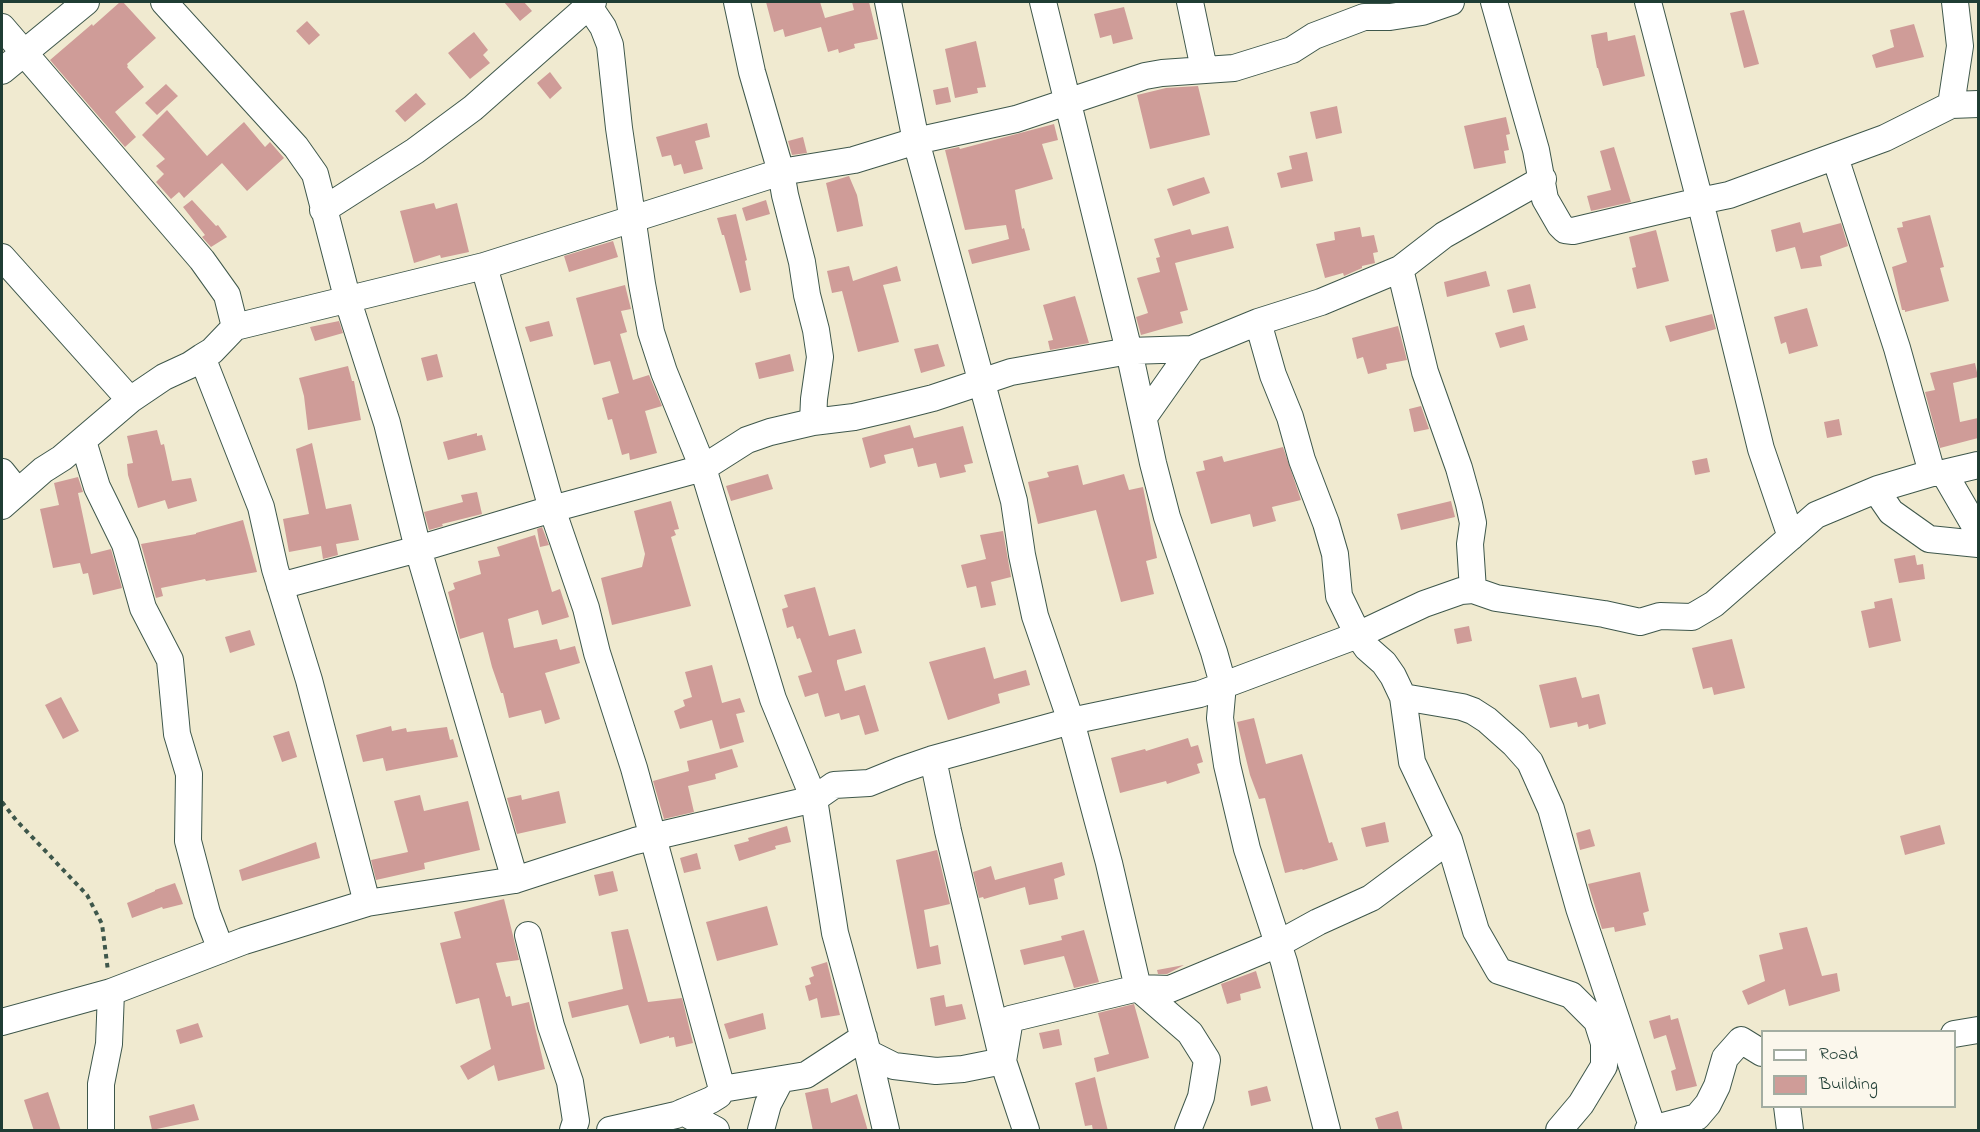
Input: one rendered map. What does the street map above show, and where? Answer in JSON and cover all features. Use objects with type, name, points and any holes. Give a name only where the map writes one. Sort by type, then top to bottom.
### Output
[{"type":"street","points":[[2,71],[86,2]]},
{"type":"street","points":[[164,2],[309,162],[318,184],[348,301],[390,435],[418,549],[515,880]]},
{"type":"street","points":[[737,2],[752,72],[781,172],[816,330],[820,357],[813,422]]},
{"type":"street","points":[[888,2],[916,141],[1014,501],[1022,555],[1035,616],[1071,720],[1109,863],[1138,988],[1190,1033],[1207,1060],[1201,1097],[1188,1131]]},
{"type":"street","points":[[1043,2],[1129,351],[1167,518],[1211,642],[1223,684],[1220,718],[1227,765],[1247,849],[1278,944],[1327,1131]]},
{"type":"street","points":[[1190,2],[1204,69]]},
{"type":"street","points":[[2,472],[10,499],[130,400],[164,377],[190,365],[212,351],[235,327],[484,266],[781,172],[854,160],[916,141],[1016,119],[1145,76],[1234,68],[1292,50],[1350,11],[1426,2]]},
{"type":"street","points":[[1350,11],[1364,17],[1390,17],[1422,12],[1451,2]]},
{"type":"street","points":[[1494,2],[1536,150],[1545,200],[1560,225],[1565,230],[1574,231],[1729,195],[1971,108],[1955,2]]},
{"type":"street","points":[[1648,2],[1761,449],[1791,537]]},
{"type":"street","points":[[323,210],[415,151],[473,108],[590,3],[610,45],[619,128],[645,310],[664,372],[703,468],[773,699],[814,799],[835,933],[866,1045],[886,1131]]},
{"type":"street","points":[[2,27],[202,260],[227,295],[235,327]]},
{"type":"street","points":[[1835,157],[1938,473],[1976,528],[1978,544],[1929,539],[1892,512],[1880,496],[1878,489]]},
{"type":"street","points":[[280,586],[418,549],[552,508],[703,468],[747,440],[813,422],[854,417],[897,407],[1011,372],[1129,351],[1192,349],[1258,322],[1322,302],[1400,269],[1444,236],[1543,179]]},
{"type":"street","points":[[2,257],[130,400]]},
{"type":"street","points":[[484,266],[552,508],[586,608],[597,653],[634,768],[705,1020],[722,1089],[719,1095],[711,1100],[683,1112],[610,1131]]},
{"type":"street","points":[[1400,269],[1425,372],[1459,468],[1469,504],[1473,523],[1470,544],[1473,590]]},
{"type":"street","points":[[1258,322],[1302,460],[1326,523],[1335,554],[1339,596],[1358,635],[1367,648],[1384,663],[1403,697],[1412,762],[1449,840],[1476,931],[1499,971],[1571,995],[1597,1021],[1604,1043],[1604,1066],[1581,1104],[1559,1131]]},
{"type":"street","points":[[1144,417],[1192,349]]},
{"type":"street","points":[[202,357],[261,507],[280,586],[309,680],[367,903]]},
{"type":"street","points":[[83,441],[97,486],[125,544],[143,608],[170,660],[177,734],[189,774],[188,841],[207,913],[221,950]]},
{"type":"street","points":[[2,1022],[111,992],[221,950],[367,903],[515,880],[636,841],[814,799],[834,785],[869,783],[933,759],[1071,720],[1200,694],[1358,635],[1424,604],[1461,591],[1473,590],[1496,598],[1604,614],[1640,622],[1660,616],[1692,617],[1714,604],[1816,515],[1878,489],[1978,465]]},
{"type":"street","points":[[1403,697],[1473,711],[1514,744],[1530,762],[1551,808],[1650,1130],[1697,1117],[1708,1104],[1717,1086],[1725,1058],[1741,1040],[1761,1052]]},
{"type":"street","points":[[933,759],[1003,1061],[1026,1131]]},
{"type":"street","points":[[1003,1061],[1010,1019],[1138,988],[1170,989],[1278,944],[1318,922],[1371,898],[1449,840]]},
{"type":"street","points":[[528,935],[551,1026],[570,1082],[576,1121],[573,1131]]},
{"type":"street","points":[[101,1131],[101,1084],[109,1044],[111,992]]},
{"type":"street","points":[[1956,1034],[1978,1030]]},
{"type":"street","points":[[866,1045],[894,1066],[936,1071],[963,1069],[1003,1061]]},
{"type":"street","points":[[722,1089],[806,1076],[866,1045]]},
{"type":"street","points":[[760,1131],[768,1104],[780,1081]]},
{"type":"street","points":[[1787,1108],[1790,1131]]},
{"type":"street","points":[[683,1112],[716,1131]]},
{"type":"path","points":[[2,802],[16,820],[87,895],[102,924],[111,992]]},
{"type":"building","points":[[120,2],[123,2],[156,38],[127,64],[144,87],[115,112],[136,137],[125,147],[50,60]]},
{"type":"building","points":[[504,2],[524,2],[532,11],[520,21]]},
{"type":"building","points":[[766,2],[820,2],[825,18],[854,10],[852,2],[869,2],[878,39],[854,44],[855,48],[839,53],[838,49],[828,52],[821,27],[785,37],[783,29],[774,32]]},
{"type":"building","points":[[1124,7],[1133,39],[1113,44],[1111,35],[1100,38],[1094,14]]},
{"type":"building","points":[[1744,10],[1759,64],[1744,68],[1730,13]]},
{"type":"building","points":[[307,21],[320,35],[309,45],[296,31]]},
{"type":"building","points":[[1914,24],[1924,57],[1876,68],[1872,55],[1894,47],[1890,30]]},
{"type":"building","points":[[474,32],[488,50],[483,55],[490,63],[470,79],[448,53]]},
{"type":"building","points":[[1607,32],[1608,41],[1635,35],[1645,76],[1603,86],[1591,35]]},
{"type":"building","points":[[976,41],[986,87],[977,88],[978,93],[955,98],[945,49]]},
{"type":"building","points":[[550,72],[562,88],[550,99],[537,83]]},
{"type":"building","points":[[166,84],[178,96],[157,115],[145,103]]},
{"type":"building","points":[[1198,86],[1210,135],[1150,149],[1137,95],[1166,88]]},
{"type":"building","points":[[948,87],[951,102],[936,105],[933,90]]},
{"type":"building","points":[[416,93],[426,104],[405,122],[395,111]]},
{"type":"building","points":[[1337,106],[1342,133],[1316,139],[1310,112]]},
{"type":"building","points":[[167,110],[207,156],[244,122],[265,147],[270,142],[284,158],[247,191],[222,163],[184,198],[179,192],[171,199],[156,182],[164,174],[156,166],[165,159],[142,135]]},
{"type":"building","points":[[1506,117],[1510,134],[1506,135],[1509,150],[1504,151],[1506,163],[1474,169],[1464,126]]},
{"type":"building","points":[[707,123],[710,137],[695,141],[703,169],[684,174],[681,164],[674,166],[671,155],[662,157],[656,137]]},
{"type":"building","points":[[1054,124],[1058,140],[1042,144],[1053,179],[1015,190],[1022,229],[1024,228],[1030,250],[972,264],[968,250],[1009,239],[1006,225],[965,230],[945,150],[959,147],[960,149]]},
{"type":"building","points":[[803,137],[807,153],[792,155],[788,141]]},
{"type":"building","points":[[1614,147],[1631,202],[1591,211],[1587,196],[1611,190],[1600,151]]},
{"type":"building","points":[[1307,152],[1313,181],[1281,188],[1277,173],[1292,169],[1289,156]]},
{"type":"building","points":[[849,176],[857,195],[863,226],[837,232],[826,183]]},
{"type":"building","points":[[1204,177],[1210,193],[1173,206],[1167,189]]},
{"type":"building","points":[[192,200],[227,237],[211,247],[202,237],[205,235],[183,207]]},
{"type":"building","points":[[766,200],[770,214],[746,221],[742,208]]},
{"type":"building","points":[[434,203],[436,209],[457,203],[469,252],[441,258],[440,255],[414,263],[400,211]]},
{"type":"building","points":[[736,214],[747,260],[745,261],[751,290],[740,293],[717,218]]},
{"type":"building","points":[[1930,215],[1944,267],[1940,268],[1949,301],[1905,312],[1902,310],[1892,267],[1907,262],[1897,228],[1903,227],[1902,222]]},
{"type":"building","points":[[1800,222],[1803,233],[1841,223],[1848,246],[1820,256],[1822,266],[1801,269],[1795,247],[1776,252],[1771,230]]},
{"type":"building","points":[[1228,226],[1234,248],[1175,263],[1188,310],[1180,312],[1183,323],[1141,335],[1136,317],[1148,313],[1137,278],[1160,272],[1156,258],[1160,257],[1154,239],[1190,229],[1192,235]]},
{"type":"building","points":[[1360,227],[1362,237],[1374,235],[1378,252],[1373,253],[1375,263],[1362,266],[1344,276],[1343,273],[1325,278],[1316,244],[1335,240],[1334,232]]},
{"type":"building","points":[[1656,230],[1669,281],[1637,289],[1632,268],[1636,267],[1629,237]]},
{"type":"building","points":[[613,241],[618,257],[569,272],[564,256]]},
{"type":"building","points":[[849,266],[853,281],[897,266],[901,281],[883,285],[899,342],[858,352],[842,291],[832,293],[827,271]]},
{"type":"building","points":[[1486,271],[1490,286],[1447,297],[1444,282]]},
{"type":"building","points":[[1530,284],[1536,308],[1513,313],[1507,290]]},
{"type":"building","points":[[625,285],[631,309],[621,311],[627,332],[620,334],[633,380],[649,375],[662,406],[645,411],[657,453],[630,460],[629,453],[622,455],[612,419],[608,420],[602,398],[619,393],[610,361],[594,365],[576,298]]},
{"type":"building","points":[[1075,296],[1089,343],[1050,350],[1048,341],[1053,340],[1043,305]]},
{"type":"building","points":[[1807,308],[1818,346],[1789,354],[1786,342],[1781,344],[1774,317]]},
{"type":"building","points":[[1712,314],[1716,329],[1670,342],[1665,326]]},
{"type":"building","points":[[339,321],[343,333],[315,341],[310,327]]},
{"type":"building","points":[[549,321],[553,336],[530,342],[525,327]]},
{"type":"building","points":[[1524,325],[1528,340],[1500,348],[1495,333]]},
{"type":"building","points":[[1398,326],[1407,360],[1386,364],[1387,369],[1368,374],[1363,357],[1357,359],[1352,338]]},
{"type":"building","points":[[938,344],[945,366],[921,373],[914,349]]},
{"type":"building","points":[[437,354],[443,377],[427,381],[421,358]]},
{"type":"building","points":[[790,354],[794,371],[759,379],[755,363]]},
{"type":"building","points":[[1975,363],[1978,377],[1953,383],[1960,422],[1978,418],[1978,438],[1940,448],[1925,392],[1935,390],[1930,373]]},
{"type":"building","points":[[348,366],[352,381],[354,381],[361,420],[308,430],[304,396],[299,378]]},
{"type":"building","points":[[1421,406],[1429,429],[1414,432],[1409,409]]},
{"type":"building","points":[[1839,419],[1842,435],[1827,438],[1824,422]]},
{"type":"building","points":[[910,425],[914,438],[963,426],[973,463],[964,465],[966,472],[940,478],[936,463],[918,467],[913,448],[884,455],[886,463],[870,468],[862,438]]},
{"type":"building","points":[[157,430],[161,445],[164,444],[172,481],[191,478],[197,501],[168,509],[165,500],[138,508],[128,475],[127,464],[133,463],[127,436]]},
{"type":"building","points":[[477,433],[477,436],[482,435],[486,450],[448,460],[443,442]]},
{"type":"building","points":[[312,443],[326,509],[351,504],[359,540],[336,544],[338,555],[323,559],[321,546],[289,552],[283,519],[309,514],[296,449]]},
{"type":"building","points":[[1283,447],[1301,500],[1272,507],[1276,521],[1253,527],[1250,514],[1211,524],[1196,472],[1205,470],[1203,461],[1222,456],[1224,462]]},
{"type":"building","points":[[1707,458],[1710,472],[1695,475],[1692,461]]},
{"type":"building","points":[[1078,465],[1083,485],[1124,474],[1129,490],[1143,487],[1157,558],[1146,561],[1154,594],[1121,602],[1096,510],[1038,524],[1028,482],[1049,477],[1047,472]]},
{"type":"building","points":[[768,474],[773,489],[731,501],[726,486]]},
{"type":"building","points":[[78,477],[83,492],[78,493],[91,554],[111,549],[122,588],[93,595],[88,573],[83,574],[80,563],[53,568],[40,509],[59,505],[54,483]]},
{"type":"building","points":[[477,492],[482,514],[442,524],[443,526],[429,530],[424,512],[463,502],[461,495]]},
{"type":"building","points":[[671,501],[679,529],[674,530],[676,535],[671,537],[691,606],[612,625],[601,578],[642,567],[645,554],[634,511]]},
{"type":"building","points":[[1451,501],[1455,517],[1401,530],[1397,514]]},
{"type":"building","points":[[243,520],[257,572],[161,588],[163,596],[156,598],[141,544],[196,534]]},
{"type":"building","points":[[542,527],[549,545],[540,547],[537,529]]},
{"type":"building","points":[[1003,531],[1011,577],[991,582],[996,605],[981,608],[976,586],[967,588],[961,565],[986,559],[980,535]]},
{"type":"building","points":[[535,535],[552,592],[560,589],[569,617],[542,625],[538,610],[508,619],[514,648],[557,639],[560,650],[575,646],[580,663],[545,673],[560,719],[545,724],[541,710],[509,718],[483,632],[460,639],[448,592],[455,589],[453,583],[481,574],[478,561],[500,556],[497,547]]},
{"type":"building","points":[[1915,555],[1917,565],[1923,564],[1925,579],[1899,583],[1894,559]]},
{"type":"building","points":[[815,587],[829,636],[855,629],[862,653],[837,660],[837,663],[845,691],[865,685],[879,731],[865,735],[859,715],[841,720],[839,713],[825,717],[818,693],[805,697],[798,676],[812,672],[800,638],[797,639],[793,626],[787,628],[782,609],[788,607],[784,595]]},
{"type":"building","points":[[1892,598],[1901,641],[1869,648],[1861,611],[1875,608],[1874,602]]},
{"type":"building","points":[[1469,626],[1472,641],[1457,644],[1454,629]]},
{"type":"building","points":[[250,630],[255,645],[230,653],[225,637]]},
{"type":"building","points":[[1732,639],[1745,688],[1714,695],[1712,687],[1703,689],[1692,648]]},
{"type":"building","points":[[985,647],[994,679],[1026,670],[1030,685],[998,694],[1000,703],[948,720],[929,662]]},
{"type":"building","points":[[712,665],[722,703],[740,698],[745,712],[736,714],[744,742],[720,749],[712,720],[680,729],[674,711],[685,706],[683,700],[692,697],[685,672]]},
{"type":"building","points":[[1576,677],[1582,698],[1599,694],[1606,724],[1589,729],[1588,724],[1578,727],[1577,722],[1550,728],[1539,685]]},
{"type":"building","points":[[61,697],[79,731],[63,739],[45,705]]},
{"type":"building","points":[[1254,718],[1266,764],[1302,754],[1329,843],[1332,842],[1338,860],[1285,873],[1265,798],[1259,799],[1250,775],[1237,722]]},
{"type":"building","points":[[391,726],[392,731],[406,728],[407,732],[447,727],[458,757],[386,771],[383,758],[363,762],[356,735]]},
{"type":"building","points":[[289,731],[297,757],[282,762],[273,736]]},
{"type":"building","points":[[1188,738],[1191,747],[1198,745],[1203,762],[1197,764],[1200,773],[1167,784],[1166,781],[1120,793],[1111,758],[1145,749],[1146,751]]},
{"type":"building","points":[[732,749],[738,767],[715,774],[716,779],[688,786],[694,812],[664,819],[653,781],[689,771],[687,761]]},
{"type":"building","points":[[559,791],[566,823],[517,834],[507,798],[521,795],[522,800]]},
{"type":"building","points":[[420,795],[424,811],[468,801],[480,850],[424,863],[425,869],[376,880],[371,860],[408,852],[394,801]]},
{"type":"building","points":[[1385,822],[1389,842],[1366,847],[1361,828]]},
{"type":"building","points":[[1940,825],[1945,844],[1905,855],[1900,836]]},
{"type":"building","points":[[787,826],[791,842],[739,861],[734,845],[749,841],[748,838]]},
{"type":"building","points":[[1590,829],[1595,846],[1580,850],[1576,833]]},
{"type":"building","points":[[316,842],[320,858],[242,881],[239,870]]},
{"type":"building","points":[[937,850],[950,904],[924,910],[930,947],[938,945],[941,964],[917,969],[896,860]]},
{"type":"building","points":[[697,853],[701,869],[684,873],[680,858]]},
{"type":"building","points":[[1062,862],[1065,875],[1054,879],[1058,899],[1029,905],[1025,887],[984,899],[979,898],[973,872],[991,866],[995,880]]},
{"type":"building","points":[[613,871],[618,891],[599,896],[594,875]]},
{"type":"building","points":[[1640,872],[1649,911],[1643,913],[1646,925],[1615,932],[1614,927],[1602,929],[1588,884]]},
{"type":"building","points":[[175,883],[183,904],[163,909],[162,907],[132,918],[127,903]]},
{"type":"building","points":[[504,899],[519,960],[496,963],[506,997],[510,996],[512,1006],[529,1002],[545,1069],[498,1081],[494,1065],[468,1080],[460,1066],[491,1049],[479,998],[456,1004],[440,943],[461,938],[454,912]]},
{"type":"building","points":[[767,906],[778,945],[717,961],[706,922]]},
{"type":"building","points":[[1807,927],[1822,976],[1837,973],[1840,991],[1789,1006],[1785,989],[1748,1005],[1742,991],[1765,981],[1759,955],[1783,949],[1779,933]]},
{"type":"building","points":[[628,929],[648,1002],[682,998],[693,1043],[676,1047],[674,1037],[669,1038],[669,1036],[640,1044],[628,1005],[572,1018],[568,1002],[623,989],[611,932]]},
{"type":"building","points":[[1084,930],[1099,982],[1074,988],[1064,956],[1024,965],[1020,950],[1062,940],[1061,936]]},
{"type":"building","points":[[827,962],[840,1015],[821,1018],[817,998],[809,1001],[805,986],[811,984],[809,978],[814,976],[811,967]]},
{"type":"building","points":[[1184,965],[1167,974],[1158,974],[1157,970]]},
{"type":"building","points":[[1256,971],[1261,988],[1240,994],[1241,1000],[1227,1004],[1221,984]]},
{"type":"building","points":[[944,995],[946,1007],[962,1004],[966,1019],[935,1026],[930,998]]},
{"type":"building","points":[[1134,1004],[1149,1058],[1097,1072],[1094,1058],[1109,1054],[1098,1013]]},
{"type":"building","points":[[763,1013],[766,1029],[729,1039],[724,1024]]},
{"type":"building","points":[[1670,1015],[1671,1020],[1678,1018],[1697,1086],[1676,1091],[1671,1071],[1676,1069],[1666,1035],[1654,1039],[1649,1021]]},
{"type":"building","points":[[198,1023],[203,1037],[180,1044],[176,1030]]},
{"type":"building","points":[[1059,1029],[1062,1045],[1043,1049],[1039,1033]]},
{"type":"building","points":[[1095,1077],[1108,1131],[1093,1131],[1092,1125],[1085,1126],[1075,1083]]},
{"type":"building","points":[[1267,1086],[1271,1101],[1251,1106],[1248,1091]]},
{"type":"building","points":[[828,1088],[831,1103],[857,1094],[868,1131],[813,1131],[805,1093]]},
{"type":"building","points":[[48,1092],[61,1131],[34,1131],[24,1100]]},
{"type":"building","points":[[194,1104],[199,1120],[152,1130],[149,1116]]},
{"type":"building","points":[[1398,1111],[1403,1131],[1379,1131],[1375,1118]]}]
